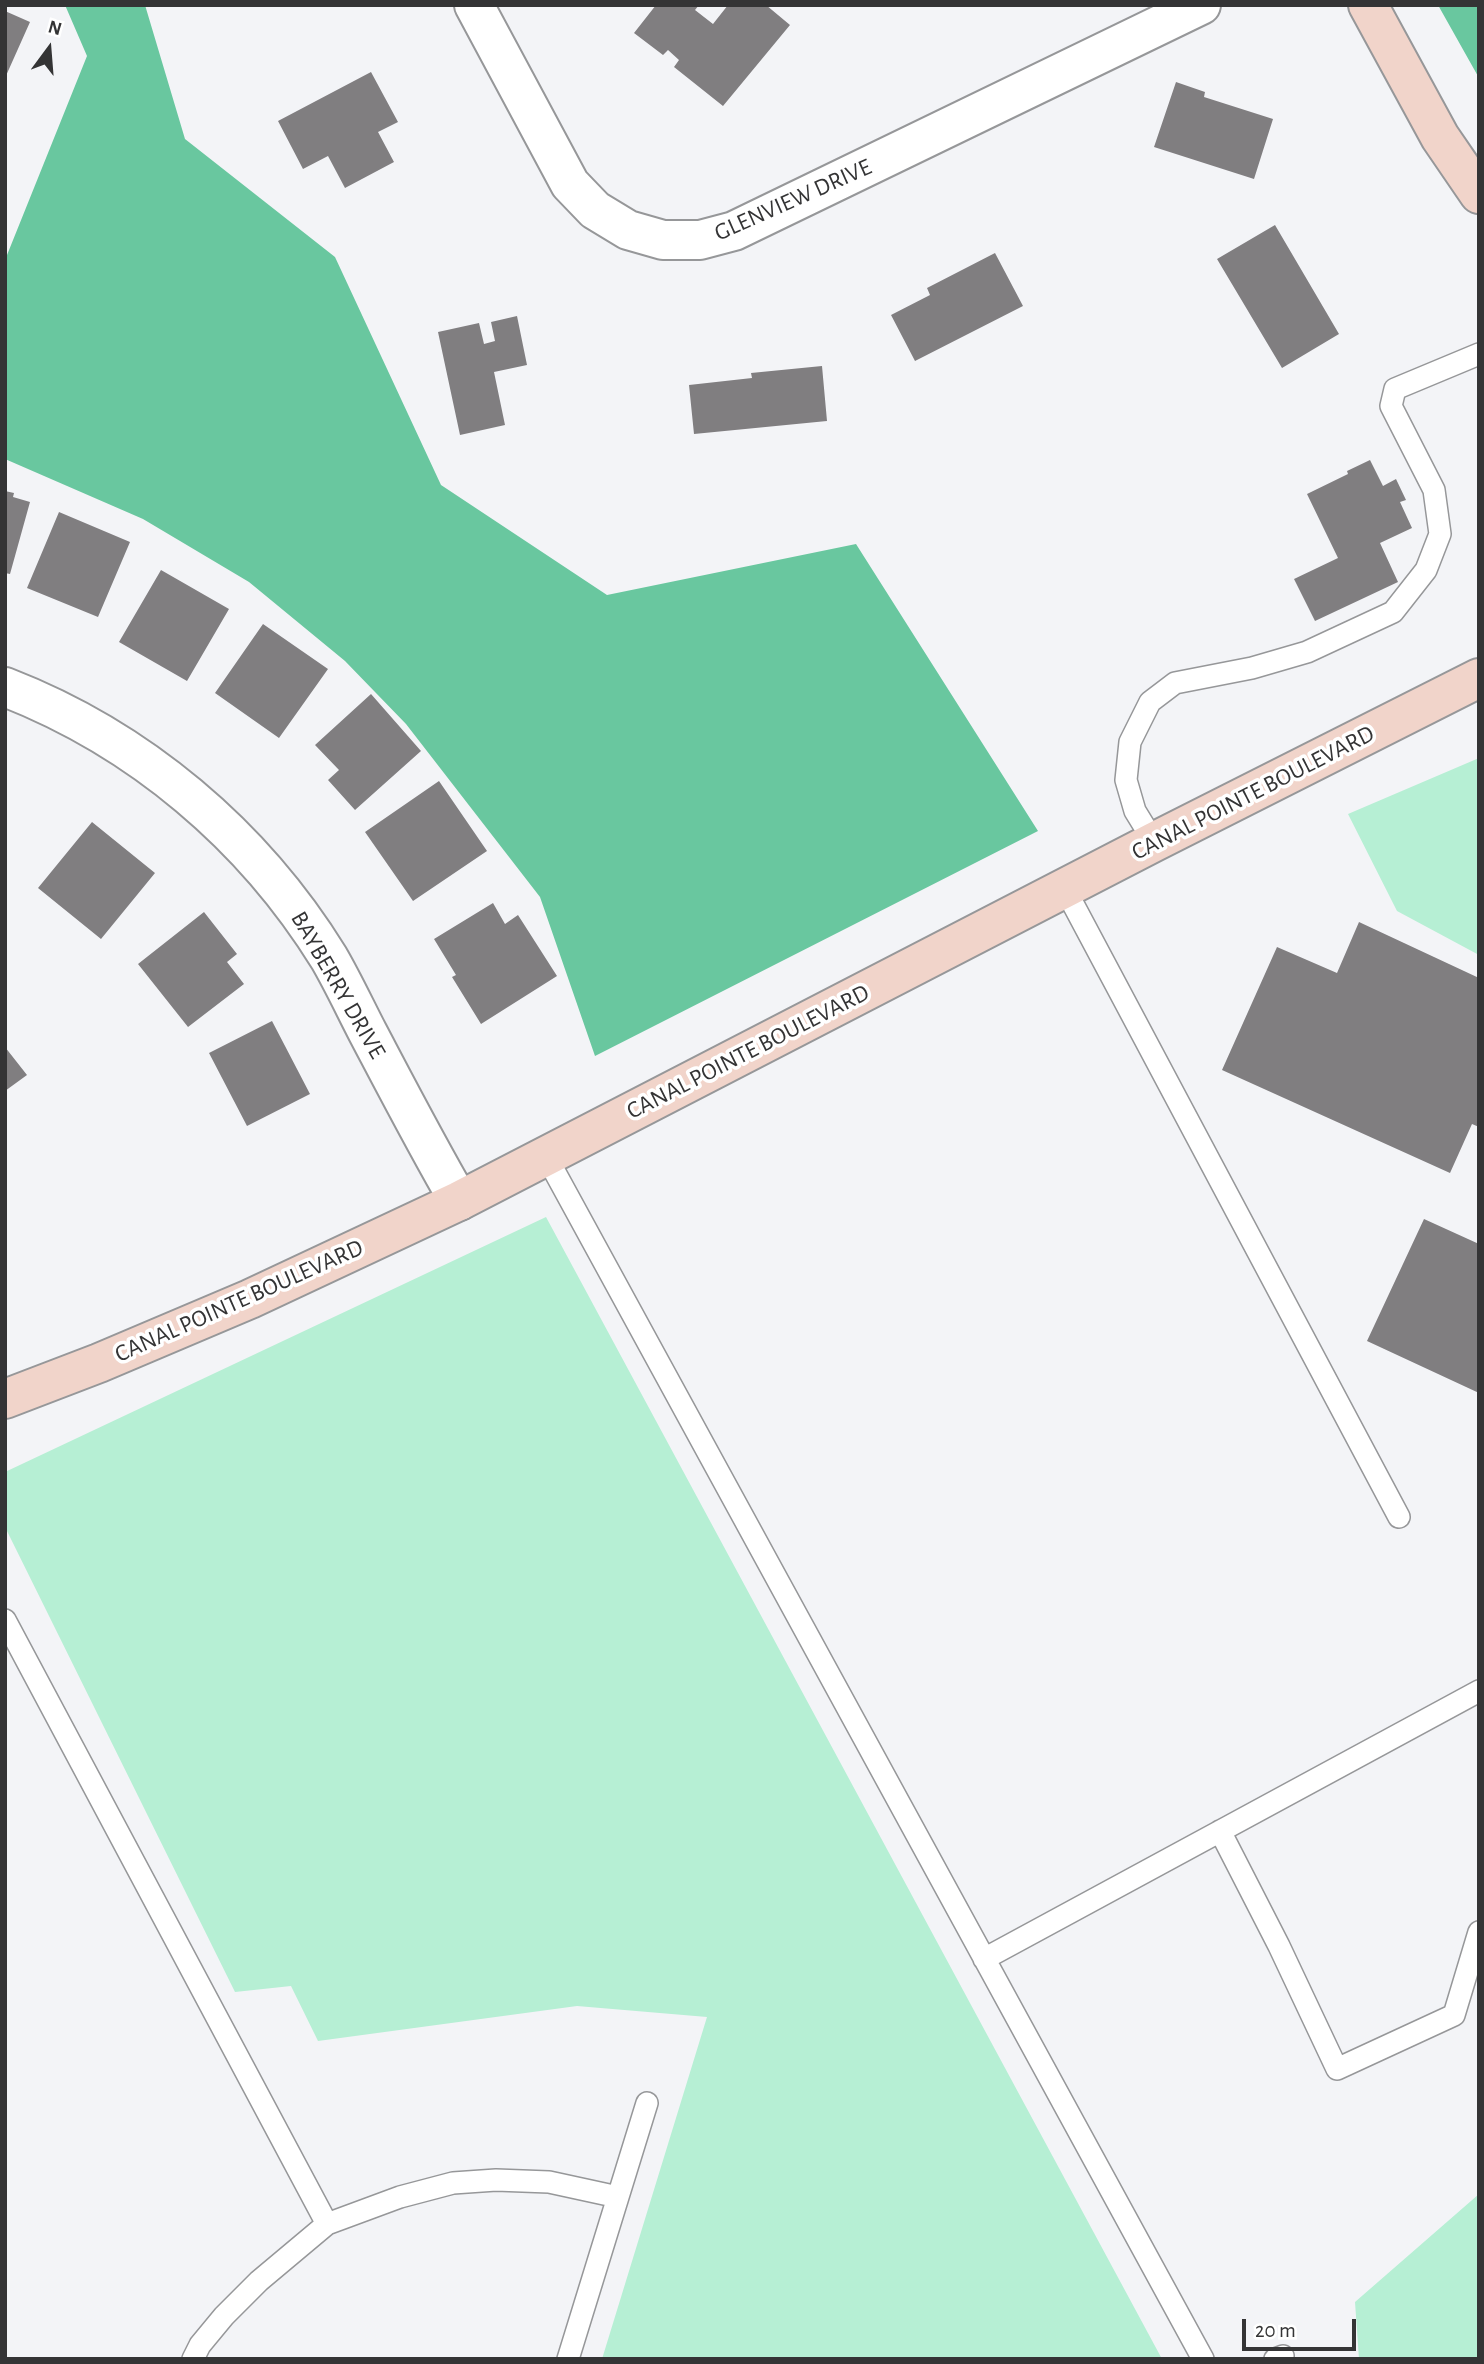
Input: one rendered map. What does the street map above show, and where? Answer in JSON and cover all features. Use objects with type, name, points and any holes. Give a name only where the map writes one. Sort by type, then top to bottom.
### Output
[{"type":"street","name":"GLENVIEW DRIVE","points":[[474,5],[570,184],[595,210],[628,230],[663,240],[700,240],[734,231],[1201,5]]},
{"type":"street","points":[[1368,5],[1440,137],[1479,226]]},
{"type":"street","points":[[1440,137],[1479,194]]},
{"type":"street","name":"CANAL POINTE BOULEVARD","points":[[5,1399],[99,1363],[250,1298],[459,1201],[1154,842],[1479,678]]},
{"type":"street","name":"BAYBERRY DRIVE","points":[[5,687],[43,702],[104,734],[170,779],[230,832],[275,882],[329,959],[459,1201]]},
{"type":"lane","points":[[1154,842],[1135,811],[1126,780],[1130,742],[1150,702],[1175,683],[1252,668],[1307,652],[1393,612],[1426,570],[1440,534],[1434,490],[1391,406],[1395,388],[1479,354]]},
{"type":"lane","points":[[1065,889],[1399,1517]]},
{"type":"lane","points":[[546,1156],[1203,2359]]},
{"type":"lane","points":[[5,1620],[327,2224]]},
{"type":"lane","points":[[984,1959],[1479,1691]]},
{"type":"lane","points":[[1220,1831],[1279,1946],[1337,2069],[1454,2015],[1479,1932]]},
{"type":"lane","points":[[568,2359],[647,2103]]},
{"type":"lane","points":[[192,2359],[224,2316],[259,2281],[327,2224],[400,2197],[453,2183],[496,2180],[549,2182],[618,2197]]},
{"type":"green space","points":[[65,5],[145,5],[185,139],[335,257],[441,485],[607,595],[856,544],[1038,831],[595,1056],[540,897],[406,724],[345,661],[249,582],[143,519],[5,459],[5,260],[87,56]]},
{"type":"green space","points":[[1438,5],[1479,5],[1479,78]]},
{"type":"green space","points":[[1479,758],[1479,955],[1397,911],[1348,814]]},
{"type":"green space","points":[[546,1217],[1162,2359],[602,2359],[707,2017],[577,2006],[318,2041],[291,1986],[235,1992],[5,1527],[5,1472]]},
{"type":"green space","points":[[1479,2194],[1479,2359],[1359,2359],[1355,2302]]},
{"type":"building","points":[[656,5],[699,5],[695,10],[713,24],[728,5],[766,5],[790,25],[723,106],[674,67],[679,60],[668,50],[663,55],[634,33]]},
{"type":"building","points":[[5,11],[30,22],[5,78]]},
{"type":"building","points":[[371,72],[398,122],[378,132],[394,162],[345,188],[328,156],[303,169],[278,121]]},
{"type":"building","points":[[1176,82],[1205,92],[1204,97],[1273,119],[1254,179],[1154,147]]},
{"type":"building","points":[[1275,225],[1339,334],[1282,368],[1217,259]]},
{"type":"building","points":[[995,253],[1023,306],[915,361],[891,315],[930,295],[927,288]]},
{"type":"building","points":[[517,316],[527,365],[494,372],[505,425],[460,435],[438,332],[479,323],[484,344],[495,341],[491,322]]},
{"type":"building","points":[[822,366],[827,421],[694,434],[689,385],[752,378],[751,373]]},
{"type":"building","points":[[1370,460],[1383,486],[1396,479],[1406,500],[1400,502],[1412,528],[1380,543],[1398,582],[1315,621],[1294,579],[1338,558],[1307,494]]},
{"type":"building","points":[[5,491],[14,493],[13,497],[30,502],[10,574],[5,573]]},
{"type":"building","points":[[59,512],[130,542],[98,617],[27,588]]},
{"type":"building","points":[[161,570],[229,609],[187,681],[119,642]]},
{"type":"building","points":[[263,624],[328,669],[279,738],[215,693]]},
{"type":"building","points":[[371,694],[421,751],[355,810],[328,780],[339,770],[315,745]]},
{"type":"building","points":[[439,781],[487,851],[413,901],[365,832]]},
{"type":"building","points":[[92,822],[155,873],[101,939],[38,888]]},
{"type":"building","points":[[493,903],[505,924],[518,915],[557,976],[481,1024],[452,977],[456,975],[434,939]]},
{"type":"building","points":[[204,912],[237,954],[227,962],[244,984],[188,1027],[138,964]]},
{"type":"building","points":[[1359,922],[1479,978],[1479,1127],[1472,1124],[1450,1173],[1222,1070],[1277,947],[1337,973]]},
{"type":"building","points":[[272,1021],[310,1094],[247,1126],[209,1053]]},
{"type":"building","points":[[5,1047],[27,1075],[5,1091]]},
{"type":"building","points":[[1424,1219],[1479,1244],[1479,1393],[1367,1341]]}]
